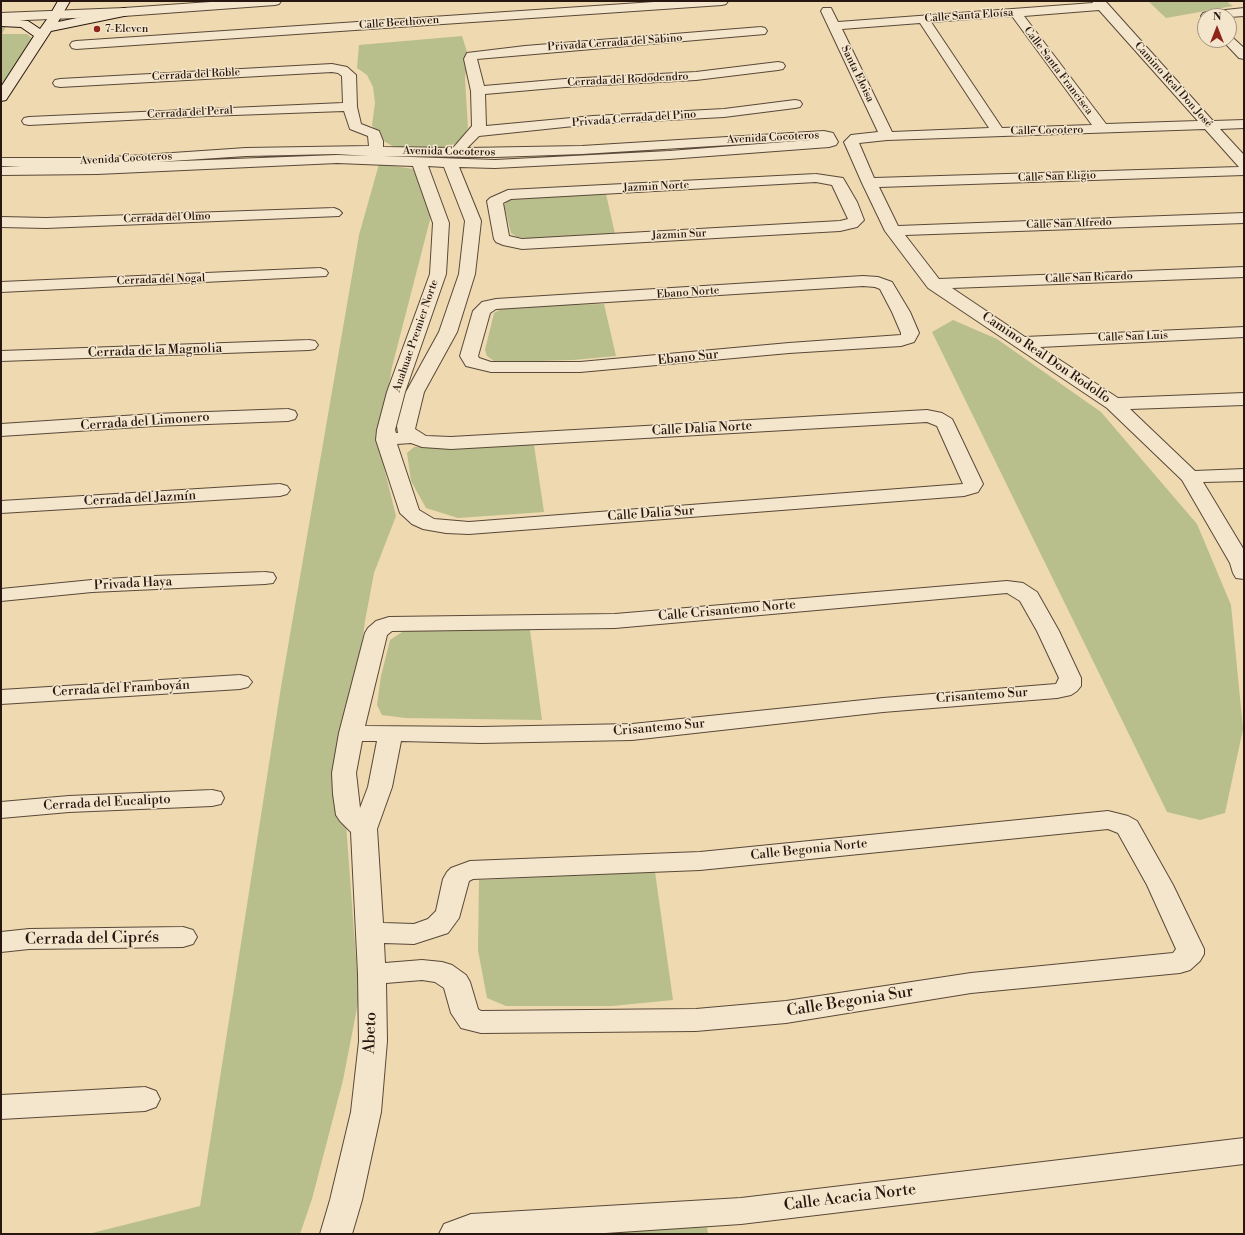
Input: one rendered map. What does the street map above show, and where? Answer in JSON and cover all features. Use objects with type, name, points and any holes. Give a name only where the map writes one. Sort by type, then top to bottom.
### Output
[{"type":"street","points":[[1,17],[60,7],[110,1]]},
{"type":"street","points":[[114,1],[98,4],[94,6],[93,9],[95,11],[102,12],[124,12],[275,1]]},
{"type":"street","name":"Calle Beethoven","points":[[76,45],[403,23],[492,11],[722,1]]},
{"type":"street","points":[[1236,1],[1244,8]]},
{"type":"street","name":"Calle Santa Eloísa","points":[[834,26],[1015,12],[1101,3]]},
{"type":"street","name":"Camino Real Don José","points":[[1101,3],[1244,164]]},
{"type":"street","points":[[23,4],[124,12]]},
{"type":"street","points":[[1,97],[7,78],[14,65],[44,32],[60,7]]},
{"type":"street","name":"Santa Eloisa","points":[[827,11],[887,136]]},
{"type":"street","points":[[1,22],[24,24],[44,32],[124,12]]},
{"type":"street","name":"Calle Santa Francisca","points":[[1015,12],[1102,129]]},
{"type":"street","points":[[923,19],[998,132]]},
{"type":"street","points":[[403,23],[407,36]]},
{"type":"street","name":"Privada Cerrada del Sabino","points":[[478,91],[470,59],[478,55],[761,31]]},
{"type":"street","name":"Cerrada del Rododendro","points":[[478,91],[565,83],[696,76],[778,66]]},
{"type":"street","name":"Cerrada del Roble","points":[[60,83],[332,68],[342,70],[349,74],[350,107]]},
{"type":"street","points":[[454,157],[480,130],[478,91]]},
{"type":"street","name":"Privada Cerrada del Pino","points":[[480,130],[593,120],[724,113],[795,104]]},
{"type":"street","points":[[350,107],[344,137],[369,131],[374,134],[376,155]]},
{"type":"street","name":"Cerrada del Peral","points":[[29,121],[207,112],[350,107]]},
{"type":"street","name":"Calle Cocotero","points":[[851,142],[856,138],[887,136],[1244,124]]},
{"type":"street","points":[[480,130],[492,136],[495,144],[495,158]]},
{"type":"street","name":"Avenida Cocoteros","points":[[1,171],[97,170],[376,155],[495,158],[676,154],[831,142],[828,136],[824,135],[582,150],[495,158]]},
{"type":"street","name":"Avenida Cocoteros","points":[[1,162],[99,162],[246,152],[344,137],[376,155],[419,162],[454,157]]},
{"type":"street","name":"Camino Real Don Rodolfo","points":[[851,142],[869,183],[893,231],[934,284],[1114,404],[1190,477],[1243,566]]},
{"type":"street","name":"Anahuac Premier Norte","points":[[413,437],[406,431],[406,426],[415,392],[448,332],[467,274],[457,222],[454,157]]},
{"type":"street","name":"Anahuac Premier Norte","points":[[419,162],[457,222]]},
{"type":"street","name":"Calle San Eligio","points":[[869,183],[1244,171]]},
{"type":"street","name":"Jazmin Norte","points":[[497,221],[495,201],[508,195],[816,178],[838,181],[850,202]]},
{"type":"street","name":"Jazmin Sur","points":[[497,221],[502,239],[509,242],[530,243],[840,226],[851,224],[856,220],[850,202]]},
{"type":"street","name":"Cerrada del Olmo","points":[[1,222],[46,223],[334,213]]},
{"type":"street","name":"Calle San Alfredo","points":[[893,231],[1244,218]]},
{"type":"street","points":[[457,222],[497,221]]},
{"type":"street","name":"Anahuac Premier Norte","points":[[386,440],[386,422],[457,222]]},
{"type":"street","name":"Calle San Ricardo","points":[[934,284],[1244,272]]},
{"type":"street","name":"Cerrada del Nogal","points":[[1,286],[320,273]]},
{"type":"street","name":"Ebano Norte","points":[[475,332],[482,311],[488,306],[496,304],[863,281],[878,282],[886,286],[901,312]]},
{"type":"street","name":"Ebano Sur","points":[[475,332],[469,356],[472,362],[491,367],[580,368],[789,348],[901,341],[908,338],[910,334],[901,312]]},
{"type":"street","points":[[417,333],[475,332]]},
{"type":"street","name":"Calle San Luis","points":[[1022,342],[1244,332]]},
{"type":"street","name":"Cerrada de la Magnolia","points":[[1,356],[309,345]]},
{"type":"street","points":[[396,392],[415,392]]},
{"type":"street","points":[[1114,404],[1244,400]]},
{"type":"street","name":"Cerrada del Limonero","points":[[1,430],[178,419],[288,415]]},
{"type":"street","name":"Calle Dalia Norte","points":[[386,440],[413,437],[427,442],[451,443],[927,416],[935,417],[945,423],[973,484],[971,488]]},
{"type":"street","name":"Calle Dalia Sur","points":[[386,440],[410,513],[419,520],[430,525],[446,527],[469,528],[964,490],[971,488]]},
{"type":"street","points":[[1190,477],[1244,475]]},
{"type":"street","name":"Cerrada del Jazmín","points":[[1,507],[280,490]]},
{"type":"street","name":"Privada Haya","points":[[1,594],[154,582],[265,578]]},
{"type":"street","name":"Calle Crisantemo Norte","points":[[351,733],[376,633],[384,626],[398,622],[615,621],[1007,587],[1015,588],[1029,597],[1048,632]]},
{"type":"street","name":"Crisantemo Sur","points":[[351,733],[481,735],[632,732],[883,704],[1063,690],[1069,686],[1070,678],[1048,632]]},
{"type":"street","name":"Cerrada del Framboyán","points":[[1,697],[240,682]]},
{"type":"street","points":[[351,733],[344,773],[345,794],[349,815],[364,829],[371,814],[380,787],[391,733]]},
{"type":"street","name":"Cerrada del Eucalipto","points":[[1,810],[69,804],[212,798]]},
{"type":"street","name":"Calle Begonia Norte","points":[[370,933],[414,934],[438,926],[446,918],[449,911],[456,879],[460,874],[470,870],[700,861],[1108,820],[1119,822],[1128,827],[1160,885]]},
{"type":"street","name":"Abeto","points":[[336,1234],[346,1200],[366,1112],[372,1041],[372,974],[364,829]]},
{"type":"street","name":"Calle Begonia Sur","points":[[372,974],[430,970],[442,972],[456,982],[464,1013],[471,1020],[481,1022],[696,1020],[786,1012],[971,983],[1180,964],[1190,954],[1190,949],[1160,885]]},
{"type":"street","name":"Cerrada del Ciprés","points":[[1,942],[29,939],[182,937]]},
{"type":"street","points":[[1,1107],[144,1099]]},
{"type":"street","name":"Calle Acacia Norte","points":[[455,1234],[471,1228],[741,1211],[1244,1151]]},
{"type":"green space","points":[[1148,1],[1226,1],[1233,6],[1222,8],[1197,8],[1197,12],[1166,18]]},
{"type":"green space","points":[[1,23],[8,23],[2,34],[27,34],[33,39],[1,89]]},
{"type":"green space","points":[[462,36],[468,55],[465,79],[468,128],[459,142],[444,148],[396,148],[380,139],[372,125],[375,103],[373,87],[367,75],[357,68],[359,45]]},
{"type":"green space","points":[[379,164],[414,169],[432,212],[392,367],[379,447],[396,516],[374,573],[365,621],[343,784],[359,998],[343,1080],[312,1199],[300,1234],[88,1234],[200,1206],[281,687],[359,235]]},
{"type":"green space","points":[[606,194],[615,234],[532,239],[517,237],[511,233],[504,205],[510,199]]},
{"type":"green space","points":[[604,304],[616,356],[573,360],[507,362],[494,361],[487,356],[485,350],[494,313],[501,309],[514,306]]},
{"type":"green space","points":[[953,320],[997,339],[1101,412],[1197,524],[1231,605],[1243,729],[1225,813],[1200,820],[1167,812],[932,332]]},
{"type":"green space","points":[[534,445],[544,512],[458,518],[426,508],[411,481],[407,453],[414,447]]},
{"type":"green space","points":[[447,626],[530,630],[542,720],[405,718],[382,715],[377,705],[381,676],[390,640],[402,632],[422,627]]},
{"type":"green space","points":[[655,872],[673,1000],[612,1006],[506,1006],[487,998],[478,950],[479,880]]},
{"type":"green space","points":[[707,1227],[708,1234],[571,1234]]},
{"type":"place","name":"7-Eleven","points":[[97,29]]}]
